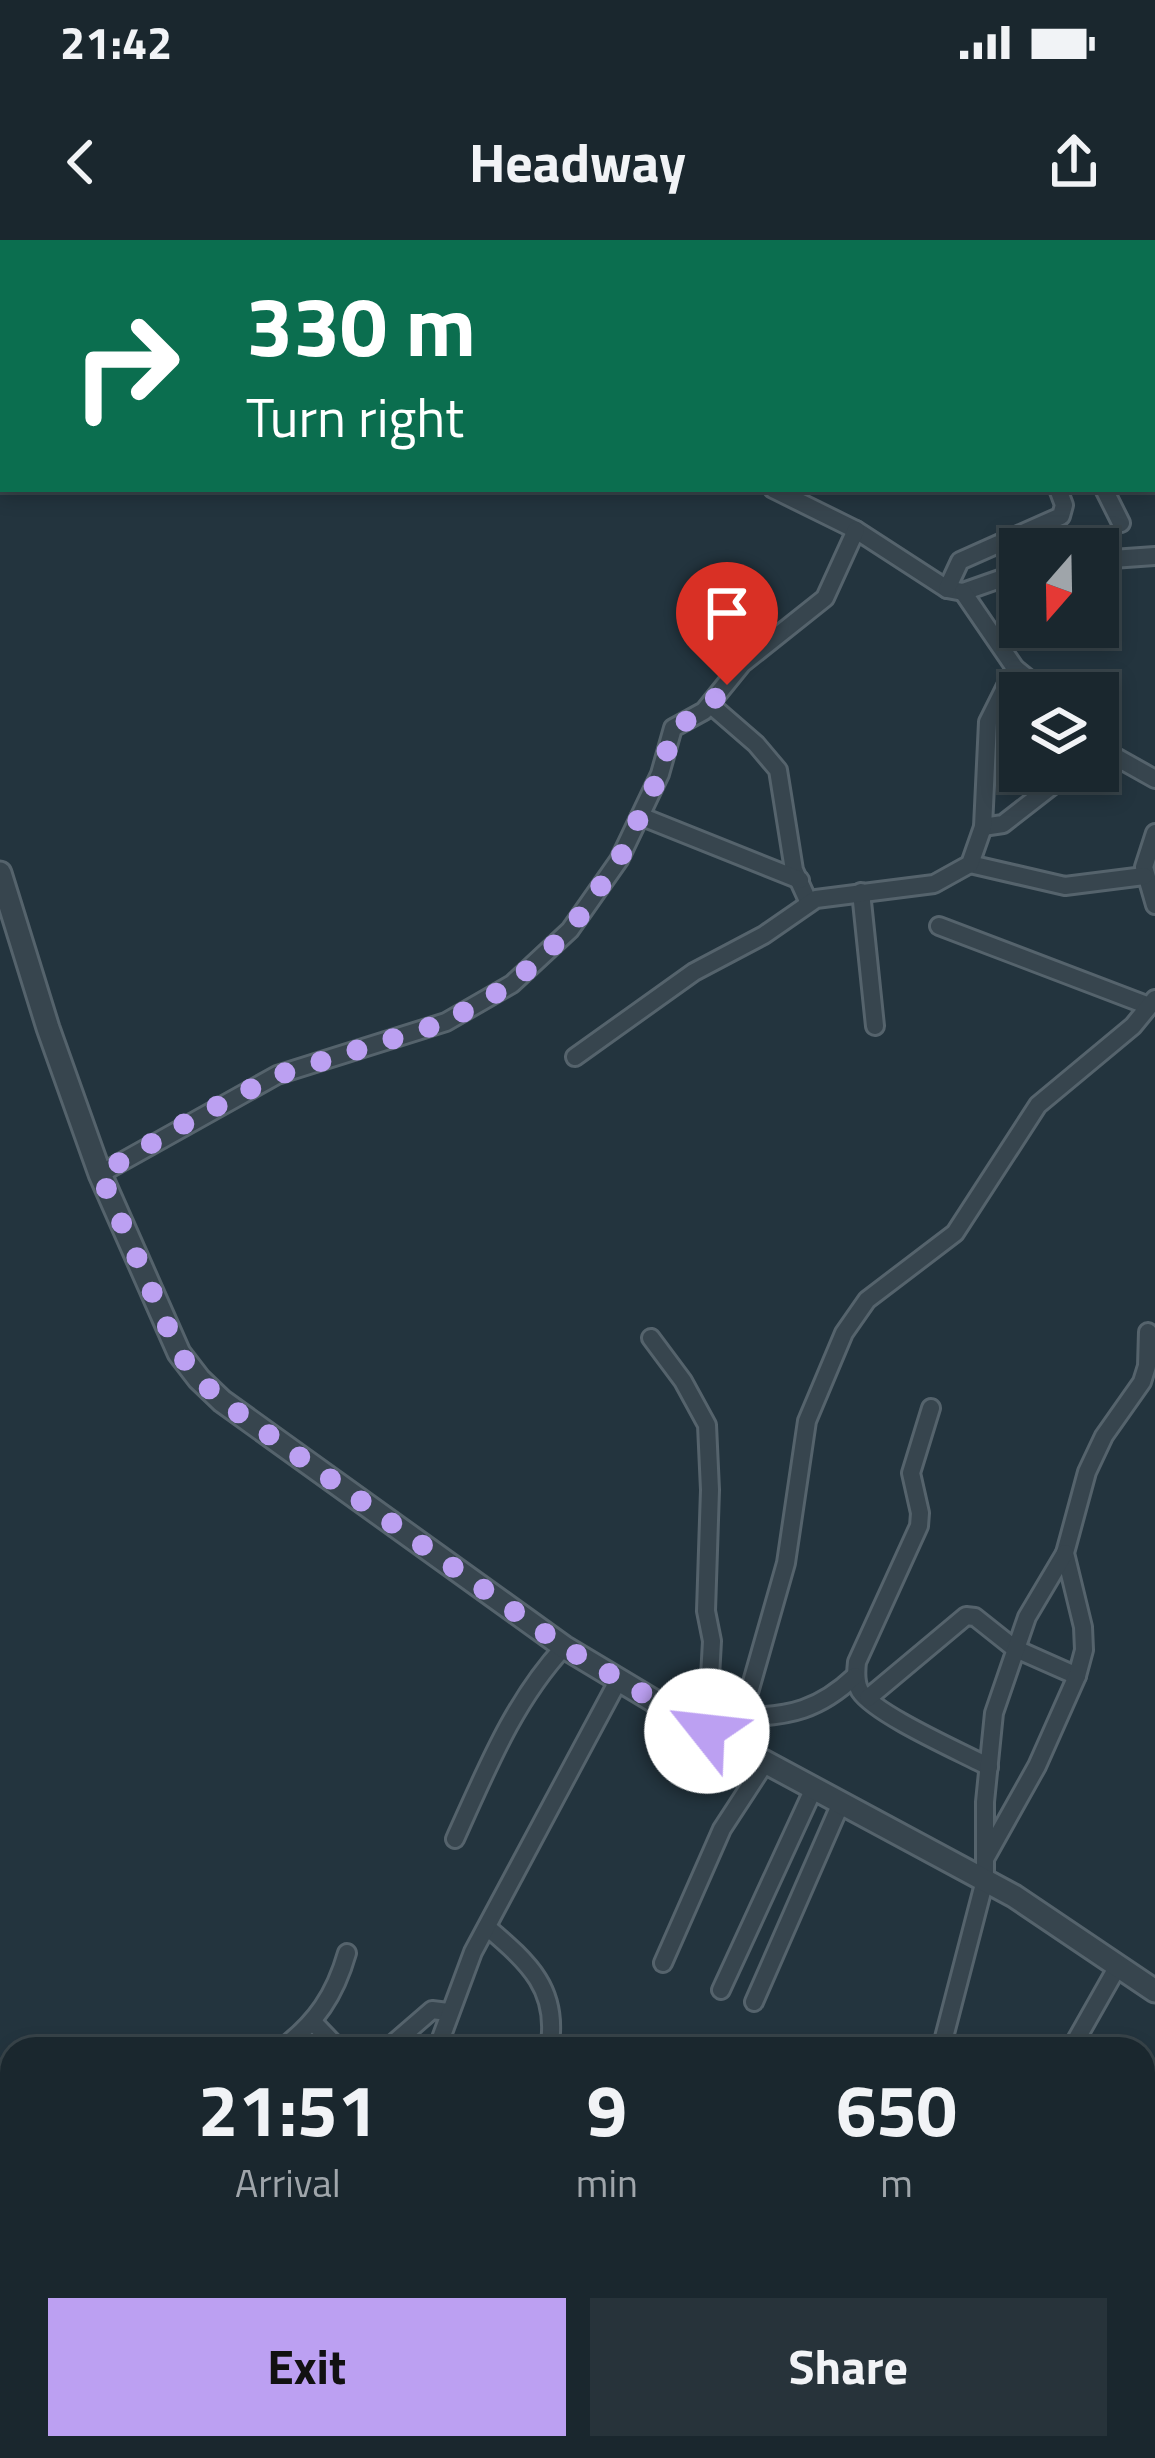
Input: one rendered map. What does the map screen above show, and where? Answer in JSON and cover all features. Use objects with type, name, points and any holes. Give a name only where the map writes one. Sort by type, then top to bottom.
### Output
[{"type":"street","points":[[779,492],[856,530],[955,590],[1021,672]]},
{"type":"street","points":[[955,590],[960,561],[1061,516],[1064,505],[1059,492]]},
{"type":"street","points":[[1106,492],[1121,523]]},
{"type":"street","points":[[100,1174],[278,1075],[446,1022],[512,984],[570,930],[619,860],[660,774],[674,728],[711,705],[742,664],[825,598],[856,530]]},
{"type":"street","points":[[1119,559],[1155,556]]},
{"type":"street","points":[[955,590],[999,578]]},
{"type":"street","points":[[970,865],[982,827],[988,722],[1016,668]]},
{"type":"street","points":[[711,705],[778,770],[796,879]]},
{"type":"street","points":[[1119,758],[1155,779]]},
{"type":"street","points":[[982,827],[1004,824],[1044,792]]},
{"type":"street","points":[[640,816],[796,879],[818,899]]},
{"type":"street","points":[[1155,833],[1144,876],[1155,905]]},
{"type":"street","points":[[575,1057],[694,972],[764,935],[818,899],[934,884],[970,865],[1065,886],[1144,876]]},
{"type":"street","points":[[0,873],[100,1174],[179,1353],[199,1379],[270,1437],[564,1647],[707,1731],[985,1880],[1155,1991]]},
{"type":"street","points":[[861,892],[875,1026]]},
{"type":"street","points":[[734,1745],[786,1563],[807,1420],[844,1333],[867,1300],[955,1233],[1038,1105],[1133,1027],[1152,1003],[939,926]]},
{"type":"street","points":[[944,2037],[985,1880],[994,1713],[1027,1617],[1065,1553],[1087,1472],[1103,1436],[1142,1382],[1148,1366],[1148,1332]]},
{"type":"street","points":[[651,1338],[683,1381],[707,1425],[706,1611],[712,1641],[707,1731]]},
{"type":"street","points":[[931,1408],[911,1473],[919,1526],[856,1662],[855,1676],[868,1698],[989,1767]]},
{"type":"street","points":[[986,1857],[1037,1766],[1084,1650],[1065,1553]]},
{"type":"street","points":[[868,1698],[966,1616],[975,1617],[1014,1648],[1077,1676]]},
{"type":"street","points":[[455,1839],[508,1724],[538,1675],[564,1647]]},
{"type":"street","points":[[742,1717],[783,1717],[806,1711],[855,1676]]},
{"type":"street","points":[[440,2037],[460,1980],[618,1681]]},
{"type":"street","points":[[663,1963],[722,1829],[765,1763]]},
{"type":"street","points":[[721,1990],[814,1788]]},
{"type":"street","points":[[754,2002],[841,1803]]},
{"type":"street","points":[[487,1927],[518,1954],[550,2001],[552,2037]]},
{"type":"street","points":[[295,2037],[313,2022],[338,1982],[347,1953]]},
{"type":"street","points":[[1078,2037],[1118,1966]]},
{"type":"street","points":[[401,2037],[432,2010],[448,2012]]},
{"type":"street","points":[[313,2022],[327,2037]]},
{"type":"route","points":[[707,1731],[564,1647],[222,1401],[179,1353],[100,1174],[278,1075],[446,1022],[512,984],[570,930],[619,860],[660,774],[674,728],[704,711],[727,685]]}]
